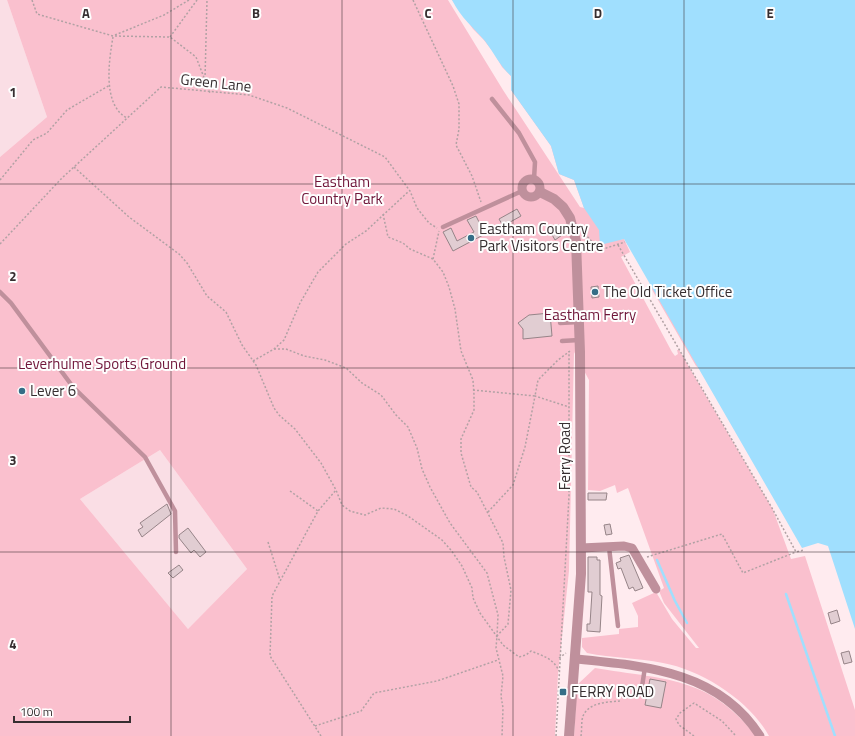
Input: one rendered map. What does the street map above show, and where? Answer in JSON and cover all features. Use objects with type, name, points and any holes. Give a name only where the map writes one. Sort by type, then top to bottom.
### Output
[{"type":"street","points":[[528,179],[534,179],[539,182],[540,192],[536,196],[531,197],[522,191],[524,183],[528,179]]},
{"type":"street","name":"Ferry Road","points":[[540,192],[554,199],[563,207],[574,228],[576,241],[579,322],[581,548],[576,659],[570,736]]},
{"type":"street","points":[[581,548],[632,548],[656,589]]},
{"type":"street","points":[[576,659],[645,667],[679,675],[710,689],[743,715],[760,736]]},
{"type":"lane","points":[[492,99],[519,133],[535,162],[534,179]]},
{"type":"lane","points":[[443,227],[522,191]]},
{"type":"lane","points":[[0,292],[11,303],[73,387],[145,457],[175,511],[176,552]]},
{"type":"lane","points":[[560,323],[579,322]]},
{"type":"lane","points":[[562,341],[579,340]]},
{"type":"lane","points":[[609,547],[618,626]]},
{"type":"lane","points":[[642,688],[645,667]]},
{"type":"path","points":[[32,0],[37,14],[113,36],[170,37],[196,57],[210,93]]},
{"type":"path","points":[[113,36],[164,15],[189,0]]},
{"type":"path","points":[[170,37],[197,0]]},
{"type":"path","points":[[205,81],[207,0]]},
{"type":"path","points":[[413,0],[453,86],[459,104],[459,130],[456,145],[472,176],[480,199]]},
{"type":"path","points":[[113,36],[107,71],[115,107],[121,115],[127,118]]},
{"type":"path","points":[[0,180],[33,140],[47,133],[67,110],[110,85]]},
{"type":"path","name":"Green Lane","points":[[0,244],[74,167],[160,87],[250,96],[287,108],[385,157],[410,190],[417,208],[429,223],[438,228],[443,227]]},
{"type":"path","points":[[74,167],[129,217],[179,254],[203,292],[226,312],[242,345],[253,361],[279,415],[296,430],[321,463],[342,504],[350,511],[365,515],[381,508],[394,509],[408,516],[442,540],[462,566],[472,588],[473,598],[478,608],[497,636],[509,650],[518,657],[526,655],[531,651],[549,657],[559,671]]},
{"type":"path","points":[[253,361],[274,350],[284,340],[300,304],[318,272],[346,244],[366,231],[410,190]]},
{"type":"path","points":[[383,214],[388,237],[433,259],[443,272],[455,309],[461,351],[472,380],[474,390],[474,410],[461,439],[461,453],[471,487],[478,492],[503,543],[504,557],[512,590],[508,624],[497,636]]},
{"type":"path","points":[[433,259],[438,231],[443,227]]},
{"type":"path","points":[[581,230],[600,250],[625,242]]},
{"type":"path","points":[[618,245],[769,502],[796,552]]},
{"type":"path","points":[[274,350],[286,349],[304,356],[326,360],[346,368],[360,381],[381,395],[408,427],[417,448],[422,469],[430,487],[450,523],[487,573],[498,615],[496,648],[503,676],[501,696],[503,708],[502,736]]},
{"type":"path","points":[[488,513],[513,485],[525,447],[538,380],[558,360],[570,351],[569,496],[556,736]]},
{"type":"path","points":[[474,390],[535,396],[570,406]]},
{"type":"path","points":[[321,736],[270,656],[272,596],[318,511],[336,490]]},
{"type":"path","points":[[290,492],[318,511]]},
{"type":"path","points":[[639,560],[722,534],[743,573],[804,550]]},
{"type":"path","points":[[268,542],[280,582]]},
{"type":"path","points":[[315,726],[361,711],[374,693],[436,681],[498,660]]},
{"type":"path","points":[[581,736],[583,716],[592,706],[604,702],[621,701]]},
{"type":"path","points":[[694,736],[679,725],[676,719],[680,712],[694,703],[722,721],[736,736]]},
{"type":"shaded area","points":[[0,0],[7,0],[47,117],[0,157]]},
{"type":"shaded area","points":[[160,450],[247,569],[188,629],[80,499]]},
{"type":"green space","points":[[7,0],[448,0],[503,90],[580,207],[584,208],[574,180],[559,174],[551,146],[511,90],[511,76],[502,67],[494,53],[473,29],[452,0],[514,0],[529,30],[595,137],[652,215],[694,278],[748,353],[785,440],[789,458],[810,517],[803,517],[791,477],[782,466],[753,399],[738,387],[718,387],[714,382],[711,382],[706,373],[696,366],[651,288],[653,279],[640,259],[641,228],[622,228],[607,212],[608,224],[615,227],[616,240],[624,239],[630,252],[621,257],[672,352],[675,356],[678,354],[677,350],[679,350],[773,510],[791,559],[805,556],[855,710],[855,736],[769,736],[761,723],[737,699],[724,689],[693,672],[663,663],[587,653],[582,647],[582,638],[619,634],[619,629],[638,627],[638,616],[632,603],[656,592],[672,619],[696,648],[699,648],[664,603],[659,591],[664,588],[628,488],[617,493],[615,485],[600,491],[588,490],[589,380],[574,352],[569,571],[558,674],[555,736],[0,736],[0,157],[47,117]],"holes":[[[160,450],[247,569],[188,629],[80,499]]]},
{"type":"green space","points":[[595,668],[664,679],[702,691],[720,701],[738,716],[756,736],[574,736],[577,685]]},
{"type":"water","points":[[452,0],[855,0],[855,629],[828,546],[818,543],[802,548],[624,239],[600,245],[599,230],[584,208],[574,180],[559,174],[551,146],[511,90],[511,76],[500,64],[485,41],[463,17]]},
{"type":"building","points":[[517,209],[521,216],[503,226],[499,219]]},
{"type":"building","points":[[476,216],[485,234],[453,251],[443,232],[451,228],[457,241],[474,232],[467,220]]},
{"type":"building","points":[[559,225],[565,233],[555,240],[550,231]]},
{"type":"building","points":[[598,286],[599,297],[592,298],[591,287]]},
{"type":"building","points":[[550,313],[552,336],[523,339],[523,329],[518,323],[529,315]]},
{"type":"building","points":[[588,493],[607,493],[606,500],[588,500]]},
{"type":"building","points":[[167,504],[171,514],[142,537],[138,530],[143,527],[140,523]]},
{"type":"building","points":[[610,524],[612,534],[606,535],[604,525]]},
{"type":"building","points":[[188,528],[206,552],[200,557],[194,550],[191,553],[179,538],[179,535]]},
{"type":"building","points":[[629,555],[643,588],[635,591],[633,587],[629,589],[621,568],[618,569],[616,563],[621,561],[620,558]]},
{"type":"building","points":[[588,557],[597,557],[597,560],[600,560],[600,595],[602,596],[600,632],[587,631],[587,624],[590,624],[592,592],[588,592]]},
{"type":"building","points":[[179,565],[183,570],[173,578],[168,573]]},
{"type":"building","points":[[837,610],[840,621],[831,624],[828,613]]},
{"type":"building","points":[[849,651],[852,662],[844,664],[841,653]]},
{"type":"building","points":[[650,679],[666,682],[661,708],[645,705]]},
{"type":"waterway","points":[[657,560],[675,601],[687,623]]},
{"type":"waterway","points":[[786,594],[835,736]]},
{"type":"place","name":"Eastham Country Park Visitors Centre","points":[[471,238]]},
{"type":"place","name":"The Old Ticket Office","points":[[595,292]]},
{"type":"place","name":"Lever 6","points":[[22,391]]},
{"type":"place","name":"FERRY ROAD","points":[[563,692]]},
{"type":"park label","name":"Eastham Country Park","points":[[342,190]]},
{"type":"park label","name":"Eastham Ferry","points":[[590,315]]},
{"type":"park label","name":"Leverhulme Sports Ground","points":[[102,364]]}]
